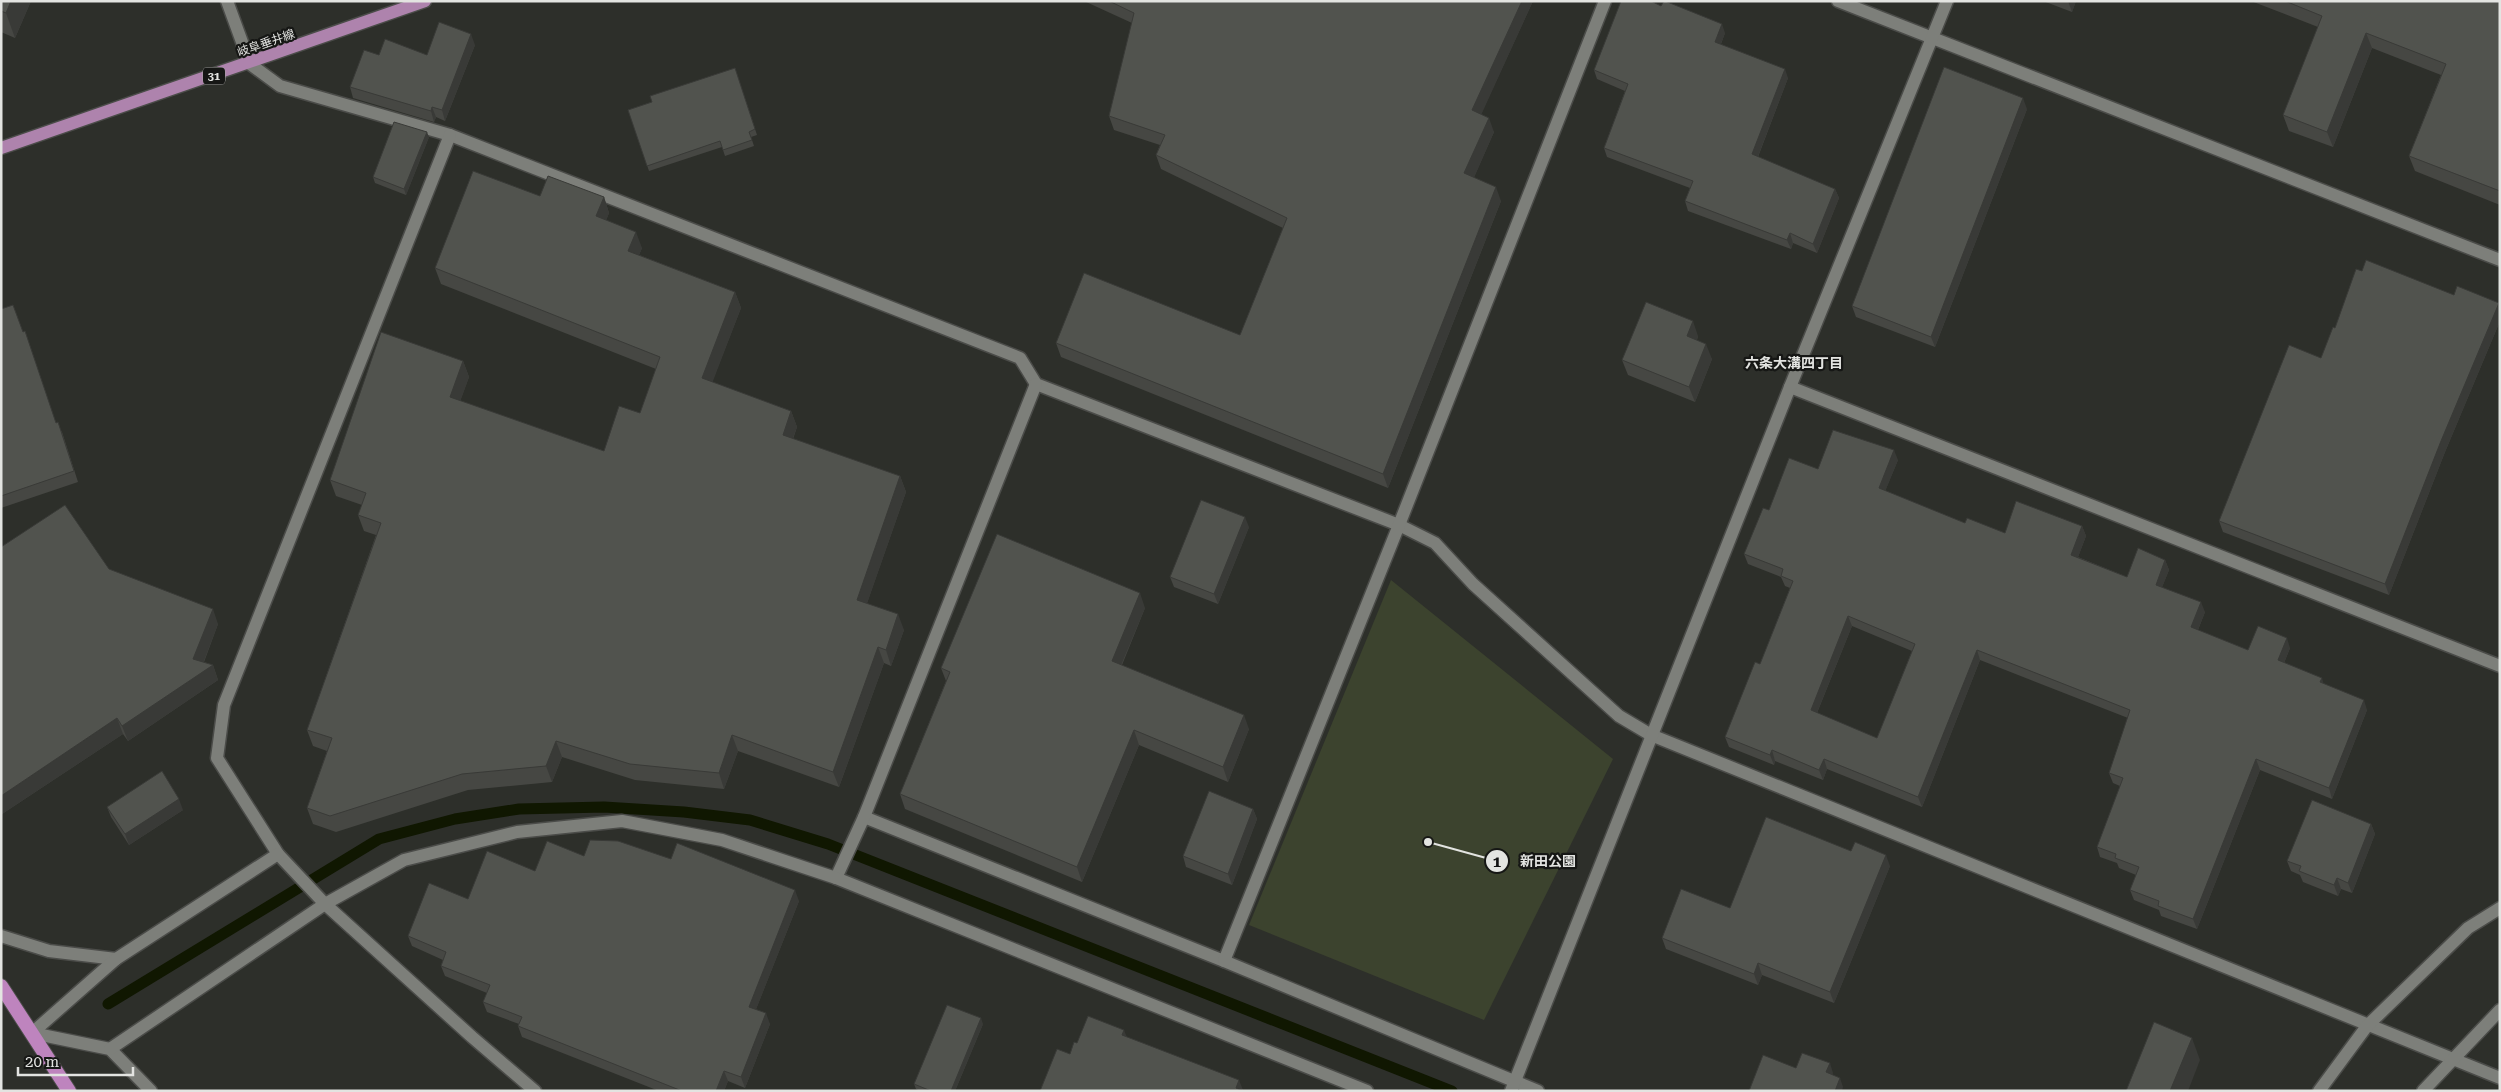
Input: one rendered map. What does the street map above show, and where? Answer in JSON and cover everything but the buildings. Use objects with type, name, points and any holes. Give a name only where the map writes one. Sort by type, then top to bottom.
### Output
[{"type":"highway","points":[[1,986],[69,1091]]},
{"type":"main road","name":"岐阜垂井線","points":[[1,148],[250,64],[425,1]]},
{"type":"street","points":[[227,1],[250,64],[280,86],[450,135],[1020,358],[1036,384],[1399,525],[1435,543],[1473,584],[1619,716],[1651,735],[2367,1026],[2500,1078]]},
{"type":"street","points":[[1224,961],[1399,525],[1605,1]]},
{"type":"street","points":[[1838,1],[2500,260]]},
{"type":"street","points":[[1512,1086],[1790,387],[1947,1]]},
{"type":"street","points":[[450,135],[224,705],[217,758],[278,854],[325,904],[472,1037],[535,1091]]},
{"type":"street","points":[[836,878],[864,817],[1036,384]]},
{"type":"street","points":[[1790,387],[2500,666]]},
{"type":"street","points":[[864,817],[1224,961],[1512,1086],[1538,1091]]},
{"type":"street","points":[[110,1049],[325,904],[404,860],[517,832],[622,821],[722,840],[836,878],[1367,1091]]},
{"type":"street","points":[[32,1032],[116,959],[278,854]]},
{"type":"street","points":[[2319,1091],[2367,1026],[2468,928],[2500,908]]},
{"type":"street","points":[[1,936],[49,952],[116,959]]},
{"type":"street","points":[[2423,1091],[2500,1010]]},
{"type":"street","points":[[32,1032],[110,1049],[151,1091]]},
{"type":"green space","points":[[1391,580],[1613,759],[1484,1020],[1249,925]]},
{"type":"waterway","points":[[108,1004],[379,839],[455,819],[519,809],[604,807],[684,812],[750,820],[828,844],[1452,1091]]},
{"type":"place","name":"新田公園","points":[[1428,842]]},
{"type":"district","name":"六条大溝四丁目","points":[[1794,363]]}]
